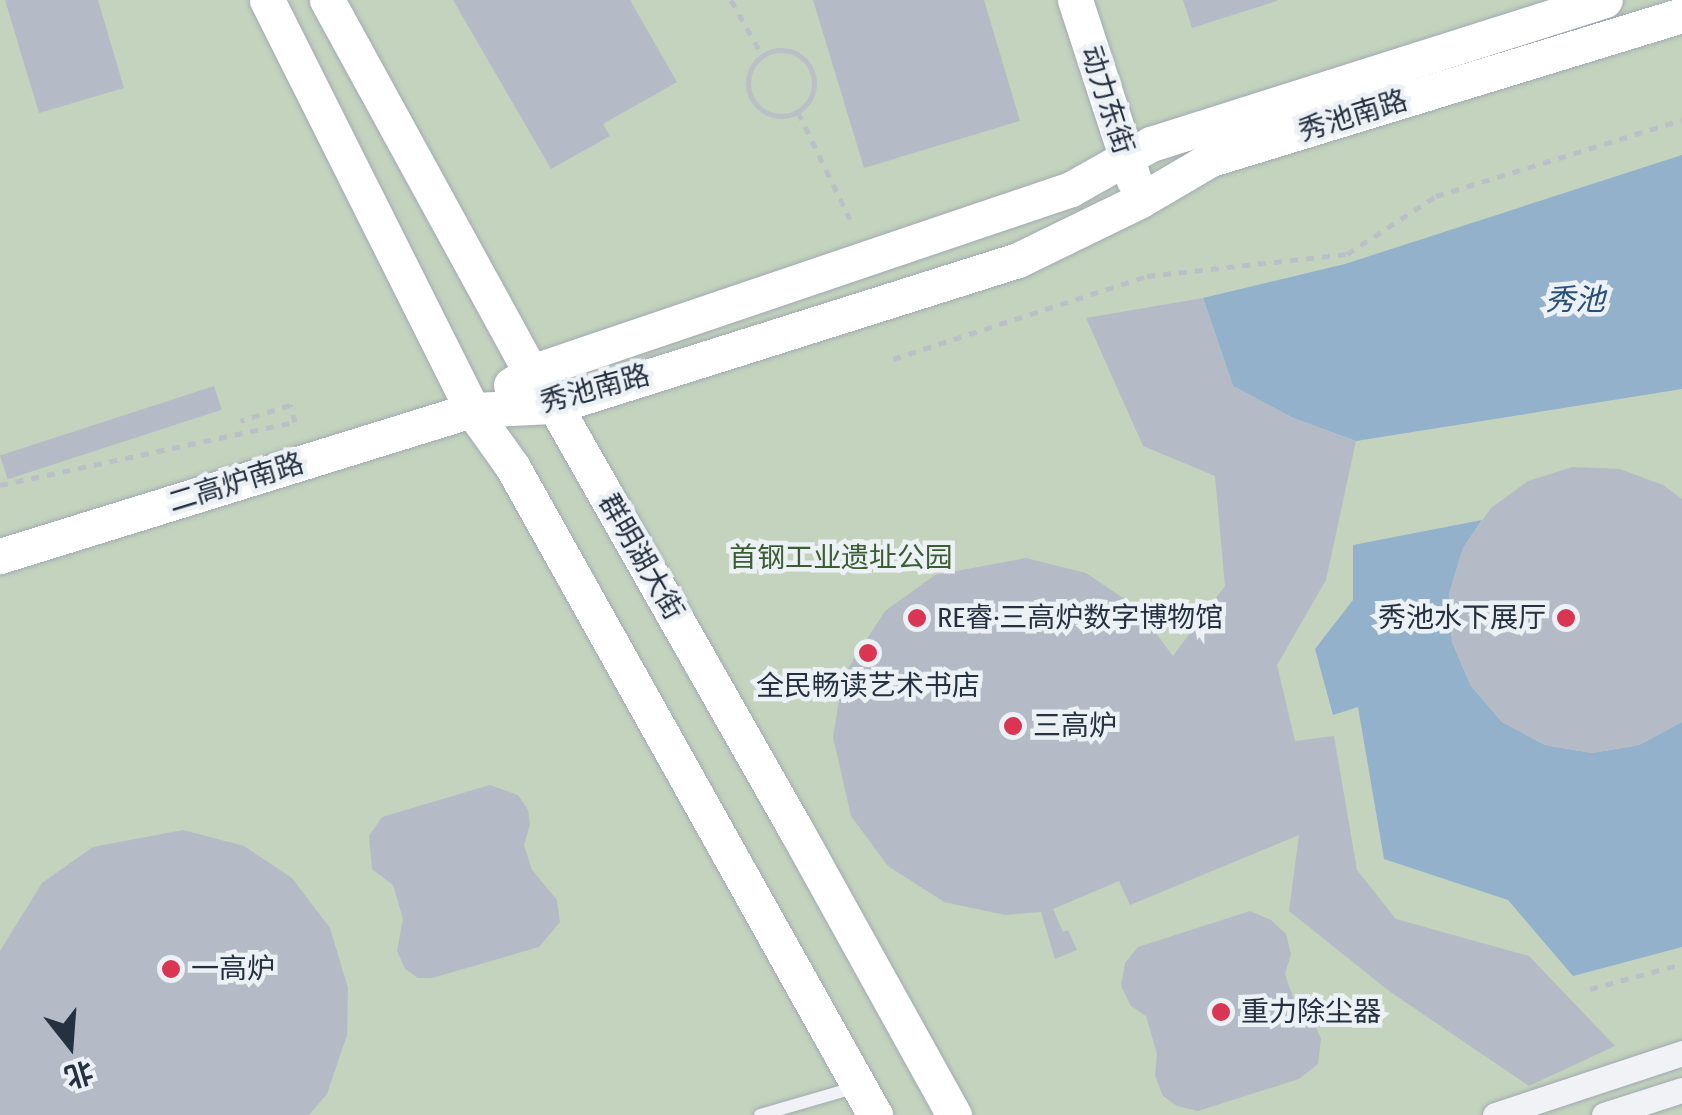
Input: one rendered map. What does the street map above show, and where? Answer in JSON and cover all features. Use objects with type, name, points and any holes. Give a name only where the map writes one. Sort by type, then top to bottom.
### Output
[{"type":"street","points":[[266,0],[472,410],[512,466],[867,1100]]},
{"type":"street","name":"群明湖大街","points":[[326,0],[530,372],[555,406],[954,1115]]},
{"type":"street","name":"动力东街","points":[[1075,0],[1141,200]]},
{"type":"street","name":"秀池南路","points":[[472,410],[530,372],[1071,189],[1151,144],[1605,0]]},
{"type":"street","name":"秀池南路","points":[[472,410],[555,406],[1018,260],[1141,200],[1212,159],[1682,15]]},
{"type":"street","name":"二高炉南路","points":[[0,556],[472,410]]},
{"type":"street","points":[[1494,1115],[1682,1053]]},
{"type":"street","points":[[1604,1115],[1682,1090]]},
{"type":"lane","points":[[760,1115],[867,1100]]},
{"type":"path","points":[[731,0],[762,55]]},
{"type":"path","points":[[785,50],[806,61],[814,82],[807,104],[798,112],[774,116],[755,104],[747,83],[754,63],[762,55],[785,50]]},
{"type":"path","points":[[798,112],[850,219]]},
{"type":"path","points":[[892,359],[1147,276],[1348,254],[1436,196],[1682,120]]},
{"type":"path","points":[[0,485],[295,422],[290,405],[240,421]]},
{"type":"path","points":[[1590,990],[1682,964]]},
{"type":"green space","name":"首钢工业遗址公园","points":[[0,0],[1682,0],[1682,1115],[0,1115]]},
{"type":"water","name":"秀池","points":[[1682,155],[1682,389],[1356,441],[1293,418],[1233,386],[1203,298],[1345,264]]},
{"type":"water","points":[[1482,520],[1463,548],[1449,594],[1452,642],[1471,686],[1502,722],[1545,745],[1592,753],[1639,745],[1682,722],[1682,947],[1573,976],[1508,900],[1384,859],[1358,707],[1333,715],[1315,649],[1353,600],[1353,545]]},
{"type":"building","points":[[5,0],[98,0],[124,88],[39,113]]},
{"type":"building","points":[[453,0],[630,0],[677,82],[603,124],[610,136],[551,169]]},
{"type":"building","points":[[813,0],[984,0],[1020,121],[864,168]]},
{"type":"building","points":[[1183,0],[1277,0],[1277,1],[1192,28]]},
{"type":"building","points":[[1203,298],[1233,386],[1293,418],[1356,441],[1326,580],[1277,665],[1295,741],[1334,736],[1357,870],[1396,919],[1529,956],[1615,1046],[1529,1086],[1389,991],[1289,911],[1299,835],[1130,905],[1119,881],[1053,909],[1077,950],[1055,959],[1041,912],[1005,915],[944,902],[888,866],[851,816],[833,737],[843,676],[885,611],[935,575],[1026,558],[1086,573],[1135,606],[1173,656],[1225,586],[1215,476],[1143,446],[1086,318]]},
{"type":"building","points":[[214,386],[222,410],[8,479],[0,456]]},
{"type":"building","name":"秀池水下展厅","points":[[1573,467],[1620,469],[1663,485],[1682,499],[1682,722],[1639,745],[1592,753],[1545,745],[1502,722],[1471,686],[1452,642],[1449,594],[1463,548],[1491,508],[1528,481]]},
{"type":"building","points":[[490,785],[518,795],[528,810],[530,825],[524,845],[532,870],[557,900],[560,922],[539,947],[432,978],[418,978],[405,969],[397,951],[403,919],[393,885],[372,869],[369,836],[382,817]]},
{"type":"building","name":"一高炉","points":[[183,830],[244,846],[292,878],[330,928],[348,988],[347,1035],[327,1094],[309,1115],[0,1115],[0,951],[42,883],[93,847]]},
{"type":"building","name":"重力除尘器","points":[[1250,911],[1271,920],[1286,934],[1291,954],[1285,974],[1297,1009],[1314,1023],[1321,1039],[1318,1064],[1299,1079],[1198,1111],[1177,1106],[1163,1096],[1155,1076],[1157,1054],[1146,1016],[1131,1006],[1121,986],[1125,963],[1138,947]]},
{"type":"place","name":"RE睿·三高炉数字博物馆","points":[[917,618]]},
{"type":"place","name":"秀池水下展厅","points":[[1566,618]]},
{"type":"place","name":"全民畅读艺术书店","points":[[868,653]]},
{"type":"place","name":"三高炉","points":[[1013,726]]},
{"type":"place","name":"一高炉","points":[[171,969]]},
{"type":"place","name":"重力除尘器","points":[[1221,1012]]}]
